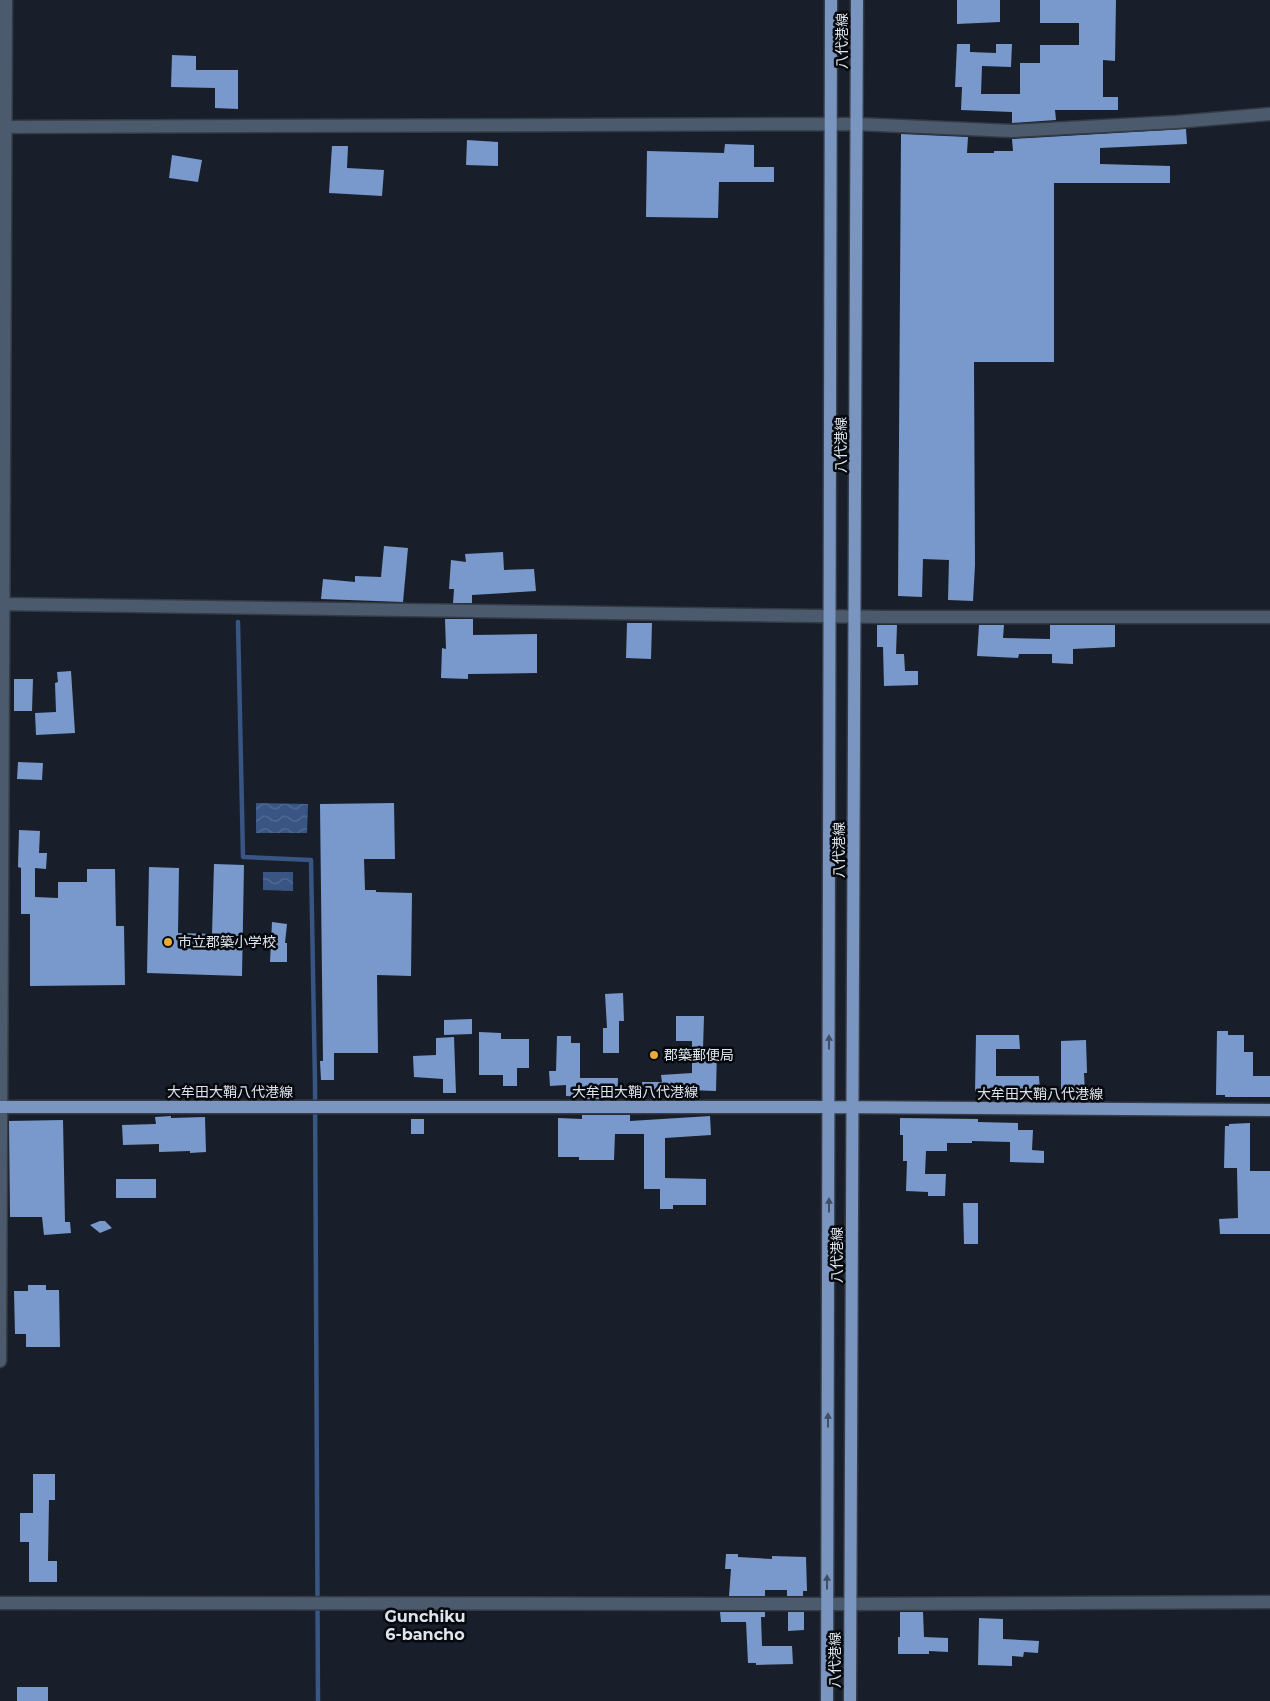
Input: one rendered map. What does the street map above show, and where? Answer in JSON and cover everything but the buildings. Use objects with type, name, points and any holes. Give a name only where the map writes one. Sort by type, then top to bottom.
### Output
[{"type":"main road","name":"八代港線","points":[[827,1701],[831,0]]},
{"type":"main road","name":"八代港線","points":[[850,1701],[857,0]]},
{"type":"main road","name":"大牟田大鞘八代港線","points":[[0,1107],[829,1107],[1270,1110]]},
{"type":"street","points":[[0,1361],[2,127],[6,0]]},
{"type":"street","points":[[2,127],[857,124],[1012,131],[1176,122],[1270,114]]},
{"type":"street","points":[[1,604],[885,617],[1270,617]]},
{"type":"street","points":[[0,1603],[850,1604],[1270,1602]]},
{"type":"water","points":[[256,803],[308,804],[307,833],[256,833]]},
{"type":"water","points":[[263,872],[293,872],[293,891],[263,890]]},
{"type":"waterway","points":[[238,622],[243,857],[311,860],[315,1083],[318,1701]]},
{"type":"place","name":"市立郡築小学校","points":[[168,942]]},
{"type":"place","name":"郡築郵便局","points":[[654,1055]]},
{"type":"district","name":"Gunchiku 6-bancho","points":[[425,1625]]}]
